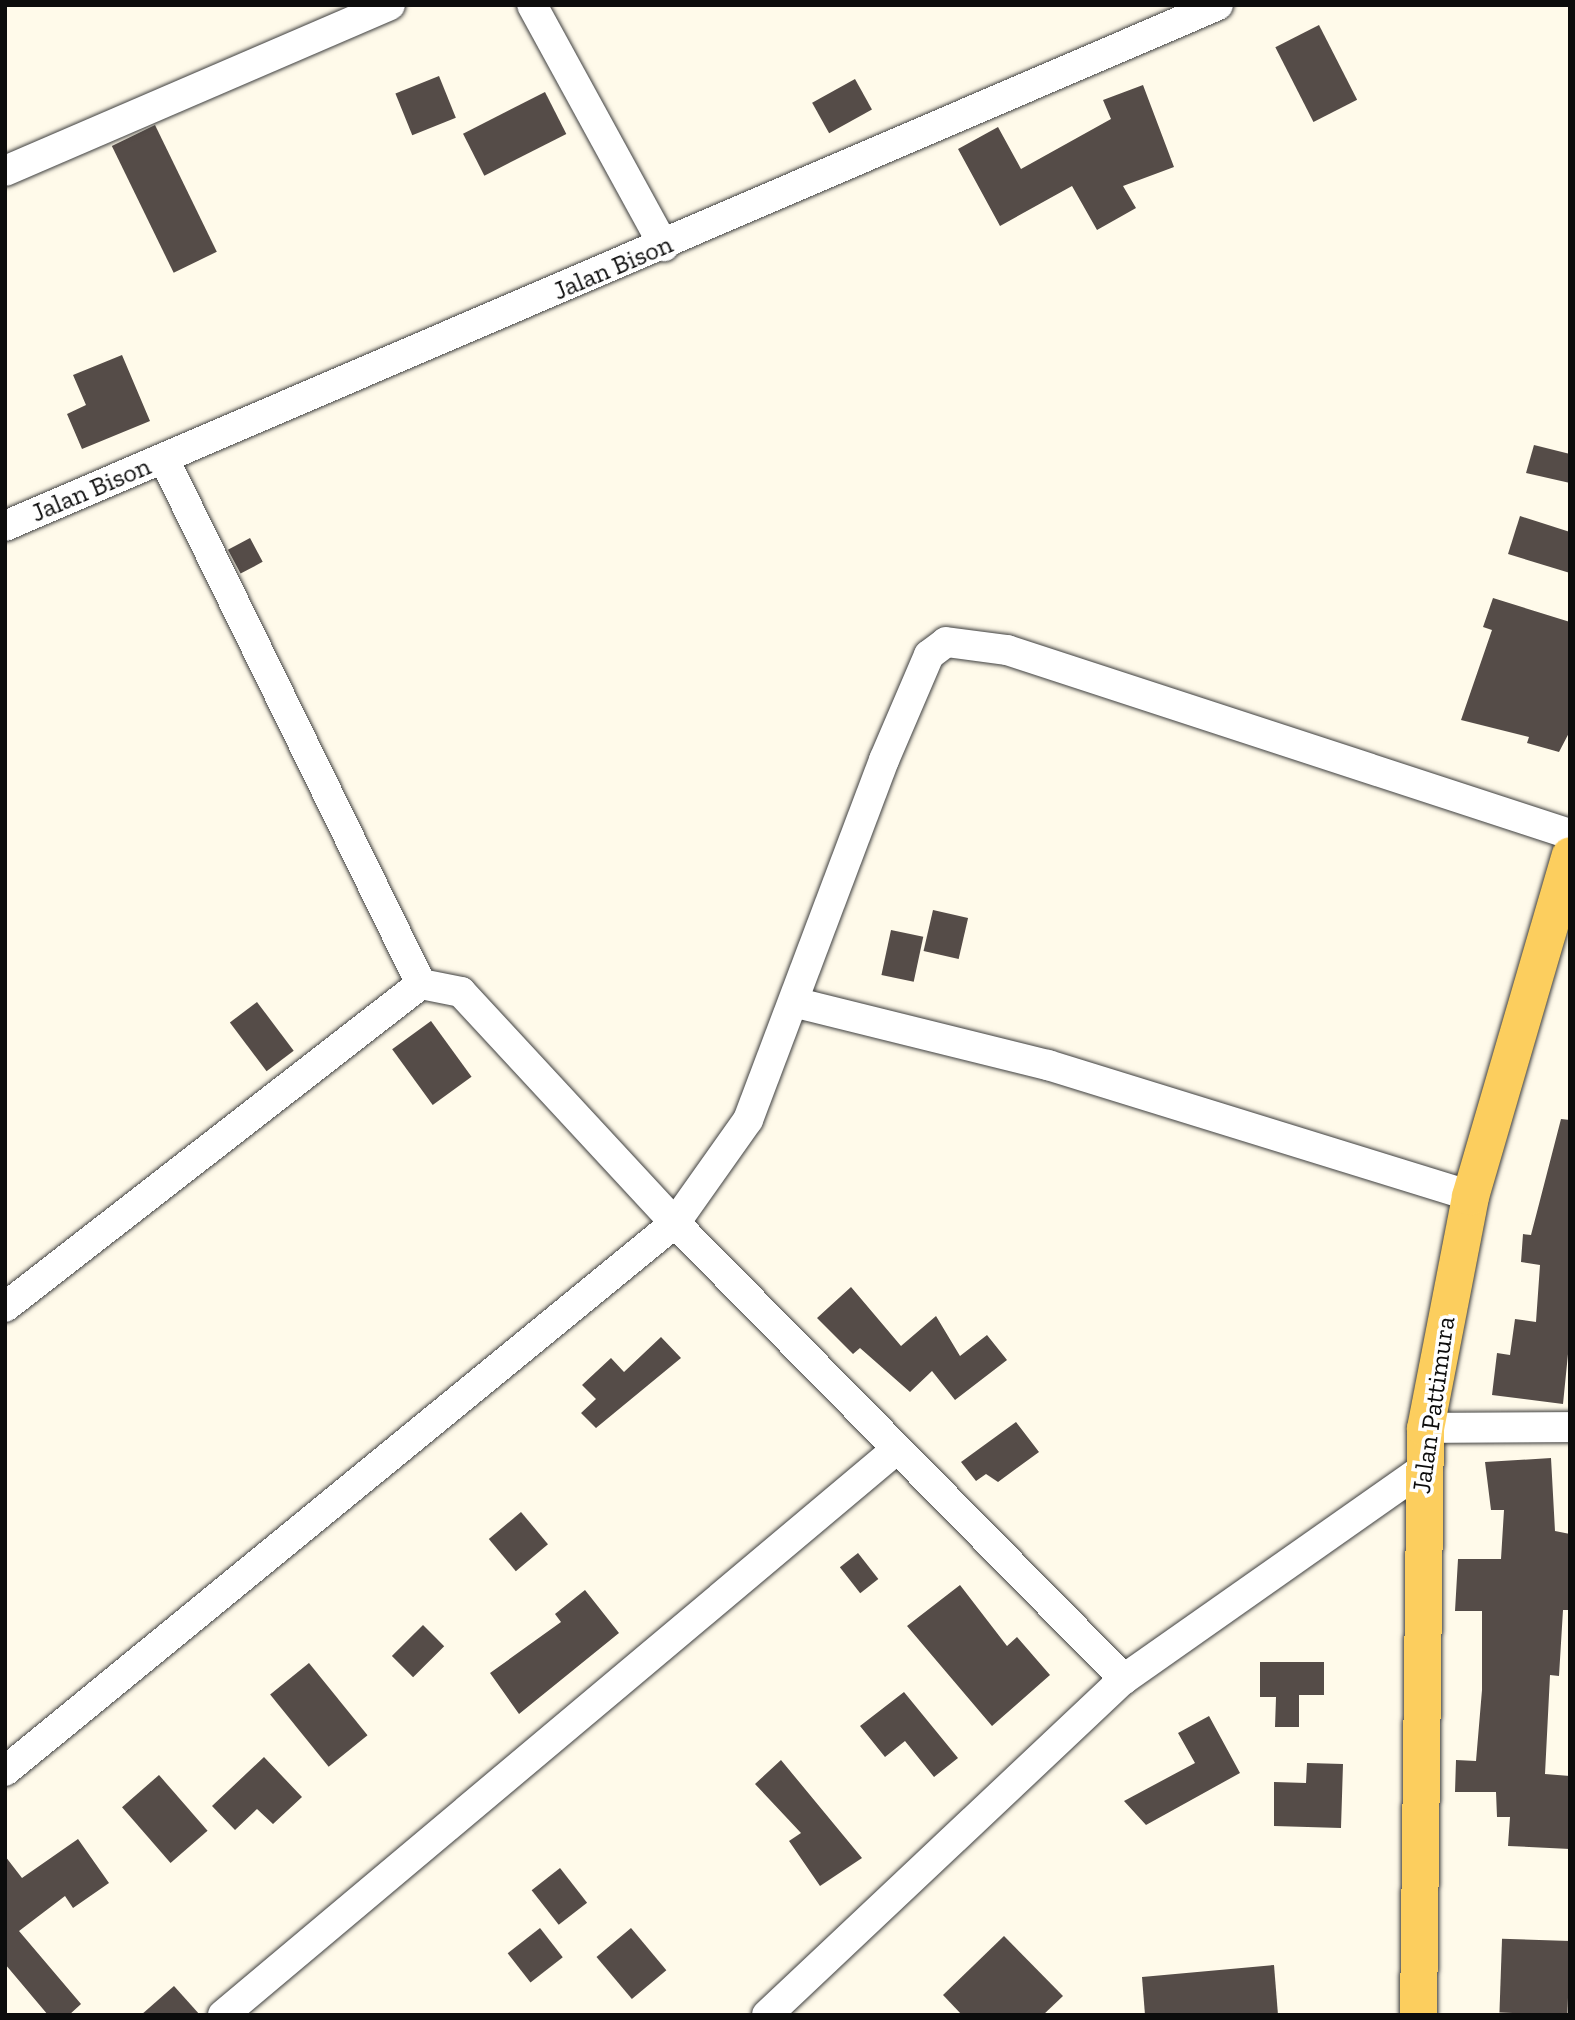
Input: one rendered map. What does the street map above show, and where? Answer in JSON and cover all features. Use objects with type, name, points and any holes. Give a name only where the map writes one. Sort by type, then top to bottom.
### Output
[{"type":"main road","name":"Jalan Pattimura","points":[[1418,2015],[1420,1471],[1425,1428],[1470,1196],[1570,855]]},
{"type":"street","points":[[5,171],[390,5]]},
{"type":"street","points":[[532,5],[664,246]]},
{"type":"street","name":"Jalan Bison","points":[[5,526],[664,246],[1218,5]]},
{"type":"street","points":[[164,459],[421,984]]},
{"type":"street","points":[[5,1771],[675,1223],[748,1120],[797,1003],[884,760],[929,655],[946,642],[1007,650],[1570,834]]},
{"type":"street","points":[[5,1307],[421,984],[461,992],[675,1223],[1124,1679]]},
{"type":"street","points":[[797,1003],[1048,1065],[1470,1196]]},
{"type":"street","points":[[1425,1428],[1570,1427]]},
{"type":"street","points":[[223,2015],[897,1449]]},
{"type":"street","points":[[766,2015],[1124,1679],[1420,1471]]},
{"type":"building","points":[[1319,25],[1357,100],[1313,122],[1275,47]]},
{"type":"building","points":[[439,76],[456,118],[412,135],[395,94]]},
{"type":"building","points":[[855,79],[872,110],[829,133],[812,103]]},
{"type":"building","points":[[1143,85],[1174,167],[1123,186],[1136,208],[1097,230],[1072,186],[1000,226],[958,149],[998,127],[1021,169],[1111,119],[1103,100]]},
{"type":"building","points":[[545,92],[566,134],[484,176],[463,134]]},
{"type":"building","points":[[155,125],[217,252],[174,273],[112,146]]},
{"type":"building","points":[[122,355],[150,421],[82,449],[67,414],[86,405],[73,375]]},
{"type":"building","points":[[1534,445],[1570,454],[1570,483],[1526,473]]},
{"type":"building","points":[[1520,516],[1570,532],[1570,573],[1508,554]]},
{"type":"building","points":[[250,538],[263,562],[241,574],[228,550]]},
{"type":"building","points":[[1493,598],[1570,622],[1570,731],[1559,752],[1527,743],[1529,737],[1461,720],[1492,630],[1483,627]]},
{"type":"building","points":[[933,910],[968,918],[959,959],[924,951]]},
{"type":"building","points":[[891,930],[923,937],[914,982],[881,975]]},
{"type":"building","points":[[257,1002],[294,1051],[267,1071],[230,1022]]},
{"type":"building","points":[[431,1021],[472,1077],[433,1105],[392,1049]]},
{"type":"building","points":[[1561,1119],[1570,1120],[1570,1334],[1563,1404],[1492,1395],[1497,1353],[1510,1355],[1515,1319],[1536,1322],[1540,1265],[1521,1262],[1523,1234],[1531,1235]]},
{"type":"building","points":[[851,1287],[901,1346],[936,1316],[960,1356],[987,1335],[1007,1360],[955,1400],[932,1371],[910,1392],[860,1348],[853,1354],[817,1318]]},
{"type":"building","points":[[661,1337],[681,1358],[596,1428],[581,1413],[596,1399],[582,1385],[611,1358],[624,1372]]},
{"type":"building","points":[[1016,1422],[1039,1452],[998,1482],[986,1474],[976,1481],[961,1462]]},
{"type":"building","points":[[1551,1458],[1555,1531],[1570,1534],[1570,1610],[1563,1610],[1559,1676],[1550,1675],[1545,1774],[1570,1776],[1570,1849],[1508,1846],[1510,1817],[1497,1817],[1496,1792],[1455,1792],[1456,1760],[1476,1761],[1482,1690],[1482,1611],[1455,1611],[1458,1559],[1501,1559],[1504,1510],[1491,1510],[1485,1462]]},
{"type":"building","points":[[521,1512],[548,1544],[516,1571],[489,1539]]},
{"type":"building","points":[[858,1553],[878,1579],[860,1593],[840,1567]]},
{"type":"building","points":[[960,1585],[1007,1646],[1017,1637],[1050,1675],[992,1726],[907,1626]]},
{"type":"building","points":[[585,1590],[619,1633],[519,1714],[490,1673],[561,1622],[555,1614]]},
{"type":"building","points":[[423,1625],[444,1646],[413,1677],[392,1656]]},
{"type":"building","points":[[1260,1662],[1324,1662],[1324,1695],[1299,1695],[1299,1727],[1275,1727],[1276,1697],[1260,1697]]},
{"type":"building","points":[[309,1663],[368,1735],[329,1767],[270,1694]]},
{"type":"building","points":[[904,1692],[958,1758],[934,1777],[905,1741],[885,1757],[860,1726]]},
{"type":"building","points":[[1209,1716],[1240,1773],[1146,1825],[1124,1801],[1195,1763],[1178,1733]]},
{"type":"building","points":[[264,1757],[302,1797],[273,1824],[257,1809],[235,1830],[212,1806]]},
{"type":"building","points":[[781,1760],[862,1858],[820,1886],[789,1841],[801,1833],[755,1784]]},
{"type":"building","points":[[1307,1763],[1343,1764],[1341,1828],[1274,1826],[1274,1782],[1306,1783]]},
{"type":"building","points":[[159,1775],[208,1831],[171,1863],[122,1807]]},
{"type":"building","points":[[78,1839],[109,1883],[73,1908],[65,1896],[19,1931],[81,2004],[69,2015],[48,2015],[5,1964],[5,1856],[22,1878]]},
{"type":"building","points":[[560,1868],[587,1903],[559,1925],[532,1890]]},
{"type":"building","points":[[540,1928],[563,1957],[530,1982],[508,1953]]},
{"type":"building","points":[[631,1928],[666,1970],[632,1999],[597,1957]]},
{"type":"building","points":[[1004,1936],[1063,1996],[1043,2015],[962,2015],[943,1995]]},
{"type":"building","points":[[1502,1939],[1570,1941],[1567,2015],[1499,2013]]},
{"type":"building","points":[[1274,1965],[1278,2015],[1145,2015],[1142,1977]]},
{"type":"building","points":[[174,1986],[200,2015],[141,2015]]}]
